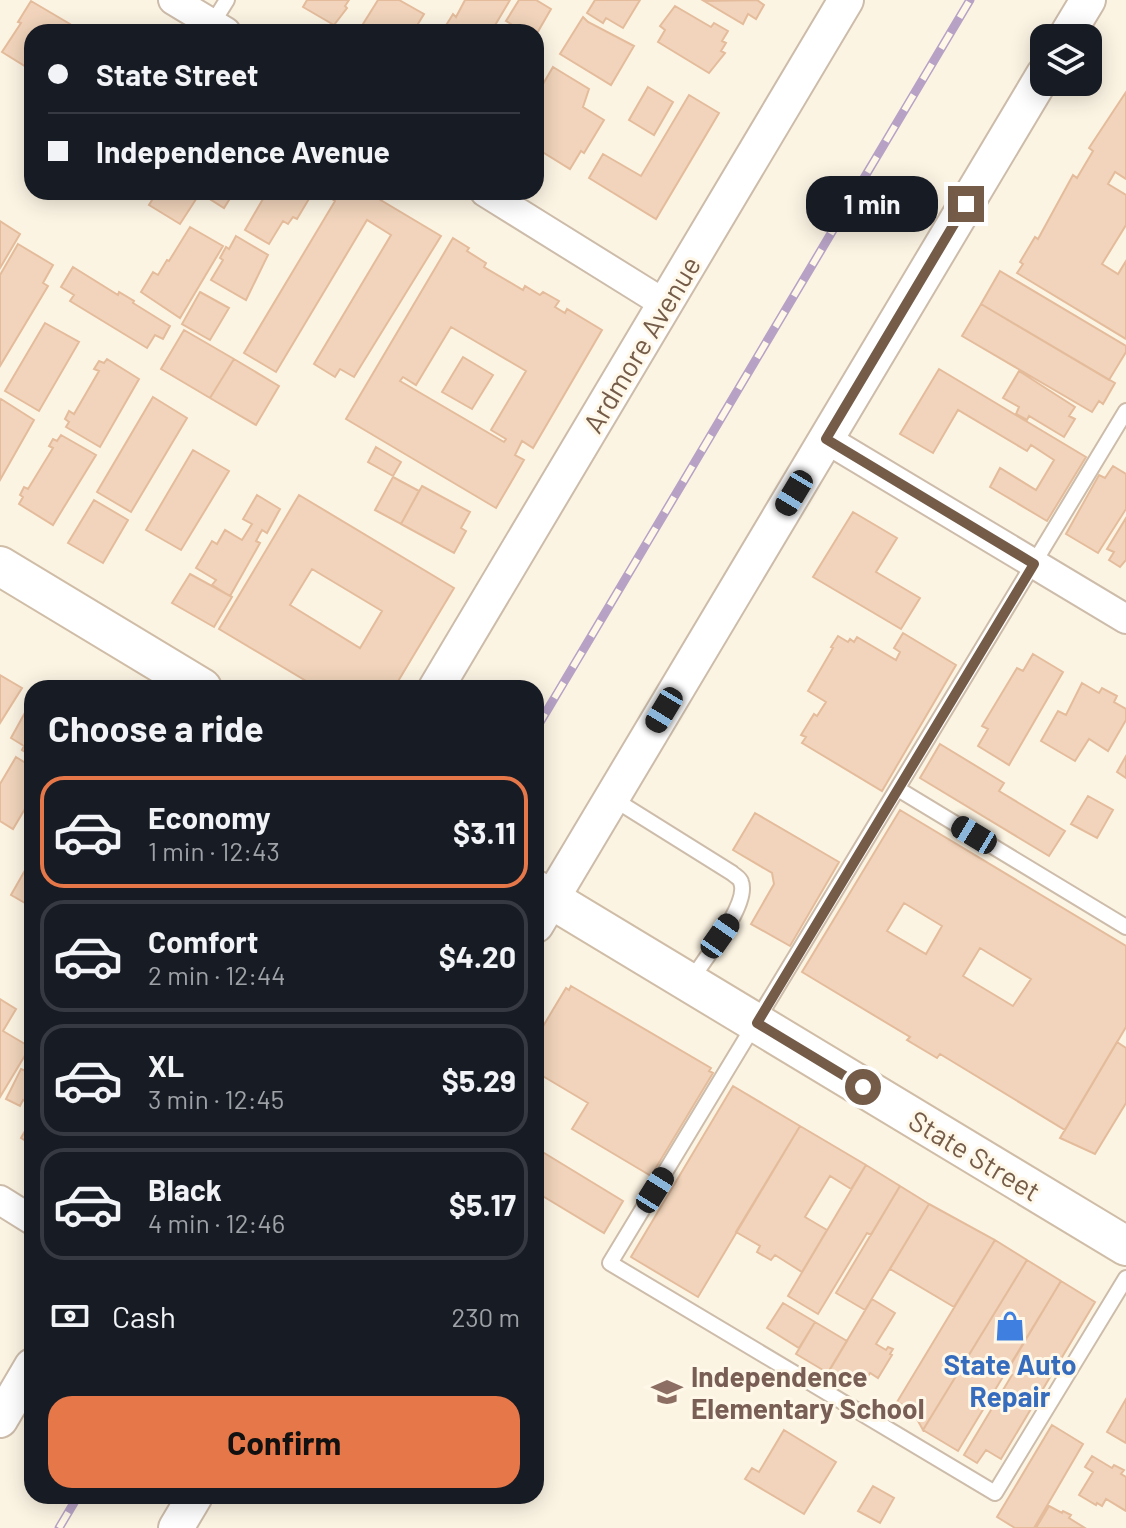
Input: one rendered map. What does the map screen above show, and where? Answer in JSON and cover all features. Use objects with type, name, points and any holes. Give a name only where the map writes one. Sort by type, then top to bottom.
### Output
[{"type":"main road","points":[[0,566],[189,680]]},
{"type":"main road","name":"State Street","points":[[544,907],[690,983],[1126,1246]]},
{"type":"street","points":[[173,0],[222,19]]},
{"type":"street","name":"Ardmore Avenue","points":[[441,680],[846,0]]},
{"type":"street","points":[[1073,24],[1088,0]]},
{"type":"street","points":[[544,900],[612,798],[1031,96]]},
{"type":"street","points":[[498,200],[665,304]]},
{"type":"street","points":[[826,439],[1126,619]]},
{"type":"street","points":[[0,1200],[24,1215]]},
{"type":"street","points":[[0,1420],[24,1380]]},
{"type":"street","points":[[176,1528],[190,1504]]},
{"type":"lane","points":[[1126,411],[610,1263],[995,1493],[1126,1278]]},
{"type":"lane","points":[[898,789],[1126,927]]},
{"type":"lane","points":[[612,798],[732,873],[741,883],[742,898],[734,916],[690,983]]},
{"type":"building","points":[[307,0],[349,0],[335,24],[303,7]]},
{"type":"building","points":[[378,0],[399,0],[424,14],[418,24],[363,24]]},
{"type":"building","points":[[465,0],[510,0],[496,24],[447,24],[453,14],[456,17]]},
{"type":"building","points":[[519,0],[536,0],[551,9],[542,24],[511,24],[506,21]]},
{"type":"building","points":[[595,0],[640,0],[623,28],[606,18],[603,23],[587,13]]},
{"type":"building","points":[[757,0],[764,5],[756,19],[748,14],[743,24],[704,1]]},
{"type":"building","points":[[31,1],[70,24],[24,24],[24,66],[2,52],[21,23],[18,22]]},
{"type":"building","points":[[675,6],[711,27],[714,23],[728,31],[722,41],[726,43],[721,51],[725,53],[709,73],[658,42],[665,30],[660,26]]},
{"type":"building","points":[[583,17],[634,46],[611,85],[560,54]]},
{"type":"building","points":[[553,67],[589,89],[583,107],[604,120],[570,169],[544,153],[544,82]]},
{"type":"building","points":[[648,87],[673,102],[654,135],[629,120]]},
{"type":"building","points":[[1126,92],[1126,179],[1115,172],[1108,184],[1126,195],[1126,225],[1102,264],[1118,274],[1126,261],[1126,339],[1017,273],[1035,237],[1038,239],[1073,175],[1077,178],[1093,151],[1089,148]]},
{"type":"building","points":[[689,95],[719,113],[656,219],[589,178],[603,154],[641,176]]},
{"type":"building","points":[[152,200],[195,200],[180,224],[149,205]]},
{"type":"building","points":[[211,200],[229,200],[224,208]]},
{"type":"building","points":[[262,200],[308,200],[297,219],[293,217],[288,224],[283,221],[269,244],[245,230]]},
{"type":"building","points":[[380,200],[441,236],[354,377],[340,369],[335,377],[314,364],[391,235],[367,220],[276,372],[244,353],[335,201]]},
{"type":"building","points":[[0,221],[20,234],[0,268]]},
{"type":"building","points":[[190,227],[223,246],[180,318],[141,292],[153,272],[158,275],[169,261]]},
{"type":"building","points":[[236,236],[268,255],[246,300],[211,280],[223,260],[220,258],[226,247],[229,249]]},
{"type":"building","points":[[453,238],[486,263],[484,267],[523,290],[525,286],[540,295],[543,292],[559,301],[555,307],[565,313],[567,309],[602,330],[533,448],[522,441],[515,455],[524,460],[496,508],[346,419]],"holes":[[[451,327],[526,371],[491,430],[506,439],[504,442],[400,381],[403,377],[416,385]]]},
{"type":"building","points":[[18,244],[53,265],[43,283],[48,286],[0,366],[0,275]]},
{"type":"building","points":[[73,267],[118,295],[119,292],[134,301],[170,326],[163,339],[155,335],[147,348],[70,301],[74,295],[61,287]]},
{"type":"building","points":[[1000,271],[1126,346],[1126,352],[1109,380],[981,304]]},
{"type":"building","points":[[200,292],[229,308],[210,340],[182,324]]},
{"type":"building","points":[[981,304],[1115,383],[1103,404],[1099,401],[1092,412],[962,336]]},
{"type":"building","points":[[45,323],[79,342],[39,411],[5,391]]},
{"type":"building","points":[[184,330],[234,359],[210,398],[161,369]]},
{"type":"building","points":[[463,357],[493,375],[472,409],[442,392]]},
{"type":"building","points":[[107,359],[139,379],[100,447],[66,427],[69,422],[65,419],[69,411],[74,414],[99,371],[94,369],[99,361],[104,363]]},
{"type":"building","points":[[234,359],[279,386],[256,425],[210,398]]},
{"type":"building","points":[[939,369],[1086,457],[1047,521],[990,487],[1000,468],[1036,490],[1054,460],[1031,445],[1027,451],[958,410],[933,453],[900,434]]},
{"type":"building","points":[[1019,371],[1075,407],[1069,416],[1075,419],[1064,437],[1029,416],[1027,420],[1016,414],[1019,407],[1003,398]]},
{"type":"building","points":[[153,397],[187,418],[131,512],[97,492]]},
{"type":"building","points":[[0,401],[34,420],[0,480]]},
{"type":"building","points":[[61,435],[96,455],[53,525],[19,504],[24,487],[28,489],[53,448],[49,446],[53,439],[57,441]]},
{"type":"building","points":[[376,447],[401,462],[393,476],[368,462]]},
{"type":"building","points":[[193,450],[229,471],[181,550],[146,530]]},
{"type":"building","points":[[1113,466],[1126,474],[1126,509],[1098,553],[1066,534],[1099,475],[1105,478]]},
{"type":"building","points":[[393,477],[419,491],[401,524],[375,510]]},
{"type":"building","points":[[422,486],[470,512],[461,528],[466,531],[454,553],[401,524]]},
{"type":"building","points":[[257,495],[280,509],[267,533],[262,530],[256,541],[260,543],[230,596],[212,585],[216,580],[196,568],[212,541],[217,544],[225,530],[242,540],[252,524],[243,519]]},
{"type":"building","points":[[299,495],[454,588],[399,680],[305,680],[219,629]],"holes":[[[312,569],[382,611],[360,648],[290,605]]]},
{"type":"building","points":[[94,500],[128,520],[103,563],[68,543]]},
{"type":"building","points":[[853,512],[897,538],[876,572],[920,598],[901,629],[813,577]]},
{"type":"building","points":[[1126,518],[1126,560],[1120,567],[1109,560],[1114,552],[1107,549]]},
{"type":"building","points":[[190,574],[232,597],[214,627],[172,603]]},
{"type":"building","points":[[903,633],[956,665],[882,791],[802,743],[806,737],[801,735],[826,702],[808,691],[838,636],[848,642],[850,639],[854,642],[857,637],[896,660],[900,652],[894,648]]},
{"type":"building","points":[[1033,654],[1063,672],[1009,765],[978,746],[988,729],[982,726],[1017,668],[1023,671]]},
{"type":"building","points":[[0,675],[22,688],[0,723]]},
{"type":"building","points":[[1082,683],[1099,693],[1102,688],[1117,696],[1114,702],[1126,709],[1126,720],[1108,751],[1089,739],[1075,761],[1041,741],[1058,711],[1066,715]]},
{"type":"building","points":[[24,714],[24,746],[11,738]]},
{"type":"building","points":[[940,744],[1004,783],[999,791],[1065,831],[1049,856],[920,778]]},
{"type":"building","points":[[1126,756],[1126,778],[1117,772]]},
{"type":"building","points":[[16,757],[24,762],[24,810],[13,829],[0,821],[0,784]]},
{"type":"building","points":[[1088,796],[1113,810],[1097,838],[1071,824]]},
{"type":"building","points":[[900,810],[1126,946],[1126,1027],[1065,1130],[940,1054],[937,1058],[907,1040],[910,1037],[802,972]],"holes":[[[904,903],[942,926],[926,954],[887,931]],[[980,948],[1031,979],[1013,1006],[963,976]]]},
{"type":"building","points":[[755,813],[839,862],[790,946],[751,924],[774,884],[772,873],[733,850]]},
{"type":"building","points":[[24,872],[24,902],[11,895]]},
{"type":"building","points":[[571,986],[711,1068],[709,1071],[713,1073],[651,1176],[572,1129],[588,1103],[544,1077],[544,1025],[566,988],[569,990]]},
{"type":"building","points":[[0,999],[16,1009],[3,1031],[24,1043],[24,1057],[0,1097]]},
{"type":"building","points":[[1117,1042],[1126,1048],[1126,1103],[1095,1154],[1060,1138]]},
{"type":"building","points":[[21,1069],[24,1070],[24,1101],[20,1106],[6,1099]]},
{"type":"building","points":[[733,1086],[800,1126],[698,1297],[631,1257]]},
{"type":"building","points":[[800,1126],[866,1165],[851,1189],[830,1176],[805,1217],[827,1230],[802,1272],[775,1255],[771,1260],[757,1252],[760,1246],[736,1232]]},
{"type":"building","points":[[544,1153],[623,1201],[604,1233],[544,1197]]},
{"type":"building","points":[[866,1165],[900,1186],[871,1235],[867,1233],[818,1314],[788,1296]]},
{"type":"building","points":[[900,1186],[929,1204],[865,1310],[836,1293]]},
{"type":"building","points":[[929,1204],[995,1240],[954,1307],[890,1269]]},
{"type":"building","points":[[995,1240],[1027,1260],[923,1430],[912,1410],[897,1402]]},
{"type":"building","name":"State Auto Repair","points":[[1027,1260],[1061,1281],[958,1451],[923,1430]]},
{"type":"building","points":[[1061,1281],[1095,1302],[1001,1459],[986,1450],[977,1463],[964,1455],[1012,1375],[1007,1371]]},
{"type":"building","points":[[872,1299],[895,1313],[876,1344],[886,1350],[888,1347],[893,1349],[878,1378],[870,1373],[861,1388],[830,1369]]},
{"type":"building","points":[[783,1303],[815,1322],[799,1348],[767,1328]]},
{"type":"building","points":[[815,1322],[847,1341],[828,1373],[796,1354]]},
{"type":"building","points":[[1126,1399],[1126,1443],[1107,1432]]},
{"type":"building","points":[[1052,1425],[1083,1444],[1034,1528],[1015,1528],[997,1517]]},
{"type":"building","points":[[784,1430],[836,1462],[804,1514],[745,1479],[752,1468],[759,1472]]},
{"type":"building","points":[[1092,1456],[1112,1468],[1114,1465],[1124,1470],[1121,1474],[1126,1477],[1126,1511],[1106,1499],[1102,1506],[1079,1495],[1093,1472],[1085,1467]]},
{"type":"building","points":[[873,1486],[894,1498],[880,1523],[858,1511]]},
{"type":"building","points":[[1049,1506],[1071,1515],[1069,1518],[1085,1528],[1036,1528]]},
{"type":"railway","points":[[544,716],[970,0]]},
{"type":"railway","points":[[59,1528],[73,1504]]},
{"type":"place","name":"State Auto Repair","points":[[1010,1326]]},
{"type":"place","name":"Independence Elementary School","points":[[667,1392]]},
{"type":"route","points":[[863,1087],[757,1023],[1034,564],[826,439],[966,204]]}]
